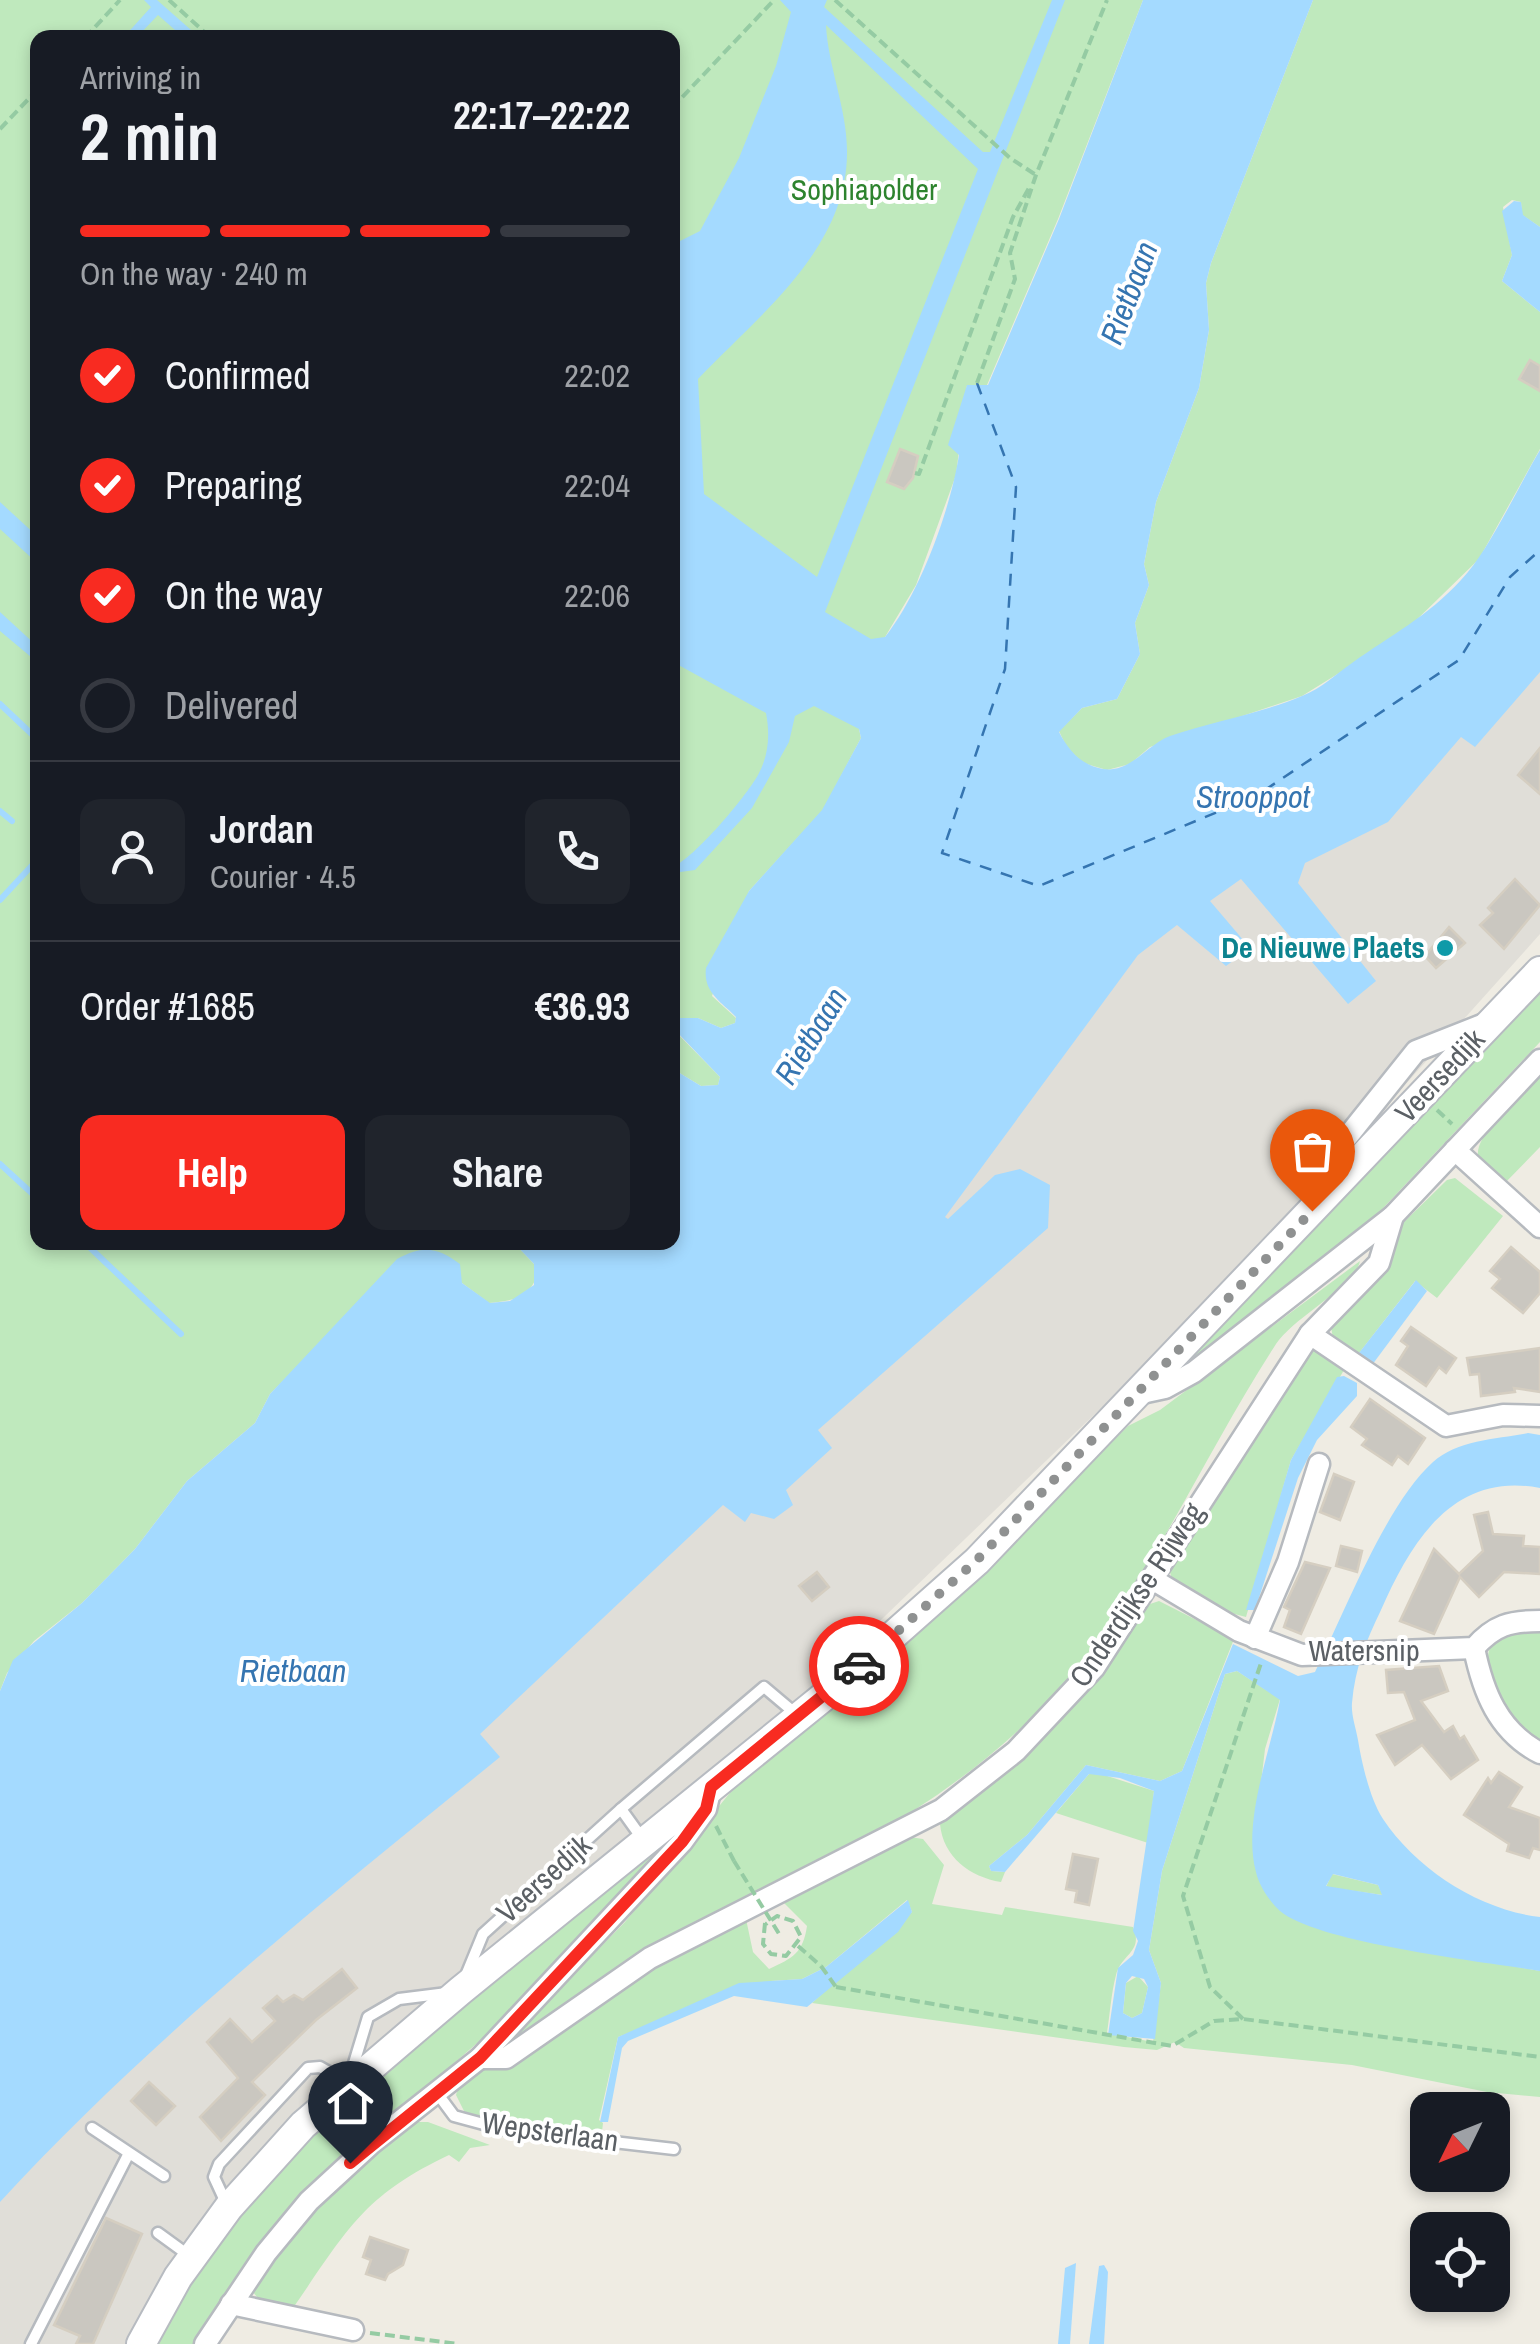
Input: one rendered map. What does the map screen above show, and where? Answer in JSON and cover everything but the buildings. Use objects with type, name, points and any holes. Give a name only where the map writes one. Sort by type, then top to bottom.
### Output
[{"type":"main road","name":"Veersedijk","points":[[141,2344],[192,2257],[260,2168],[348,2083],[645,1842],[708,1798],[977,1560],[1540,971]]},
{"type":"street","points":[[1312,1211],[1336,1151],[1416,1051],[1493,1020]]},
{"type":"street","name":"Onderdijkse Rijweg","points":[[1137,1394],[1165,1388],[1194,1372],[1393,1216],[1540,1060]]},
{"type":"street","points":[[1461,1144],[1540,1227]]},
{"type":"street","name":"Onderdijkse Rijweg","points":[[480,2058],[506,2058],[650,1958],[760,1916],[941,1810],[1016,1751],[1094,1668],[1310,1334],[1380,1262],[1393,1216]]},
{"type":"street","points":[[1310,1334],[1413,1408],[1446,1426],[1504,1415],[1540,1416]]},
{"type":"street","points":[[1259,1648],[1318,1464]]},
{"type":"street","name":"Watersnip","points":[[1152,1579],[1259,1648],[1316,1656],[1474,1648]]},
{"type":"street","points":[[1540,1620],[1511,1621],[1488,1632],[1474,1648],[1482,1688],[1498,1718],[1540,1753]]},
{"type":"street","name":"Onderdijkse Rijweg","points":[[205,2344],[230,2304],[309,2201],[370,2144],[480,2058],[682,1842],[708,1798]]},
{"type":"street","points":[[230,2304],[353,2330]]},
{"type":"lane","points":[[621,1809],[764,1687],[799,1716]]},
{"type":"lane","name":"Veersedijk","points":[[348,2083],[368,2017],[399,1998],[460,1992],[483,1934],[621,1809],[645,1842]]},
{"type":"lane","name":"Wepsterlaan","points":[[436,2094],[454,2116],[502,2129],[674,2149]]},
{"type":"lane","points":[[92,2128],[164,2176]]},
{"type":"lane","points":[[31,2344],[128,2155]]},
{"type":"lane","points":[[158,2233],[192,2257]]},
{"type":"path","points":[[92,30],[120,0]]},
{"type":"path","points":[[169,0],[202,30]]},
{"type":"path","points":[[680,100],[774,0]]},
{"type":"path","points":[[835,0],[1010,158],[1036,175]]},
{"type":"path","points":[[977,382],[1015,279],[1010,254],[1036,175],[1107,0]]},
{"type":"path","points":[[0,130],[30,98]]},
{"type":"path","points":[[915,472],[920,474],[1013,217],[1036,175]]},
{"type":"path","points":[[1421,1096],[1461,1144]]},
{"type":"path","points":[[1243,2019],[1210,1988],[1183,1896],[1254,1687],[1259,1648]]},
{"type":"path","points":[[708,1798],[734,1861],[781,1938]]},
{"type":"path","points":[[760,1916],[792,1921],[801,1936],[798,1946],[786,1956],[771,1954],[764,1944],[760,1916]]},
{"type":"path","points":[[798,1946],[836,1987],[1172,2046],[1214,2021],[1243,2019],[1540,2057]]},
{"type":"path","points":[[353,2330],[459,2344]]},
{"type":"shaded area","points":[[1540,558],[1540,934],[1209,1304],[129,2344],[0,2344],[0,2185],[1059,934]]},
{"type":"green space","name":"Sophiapolder","points":[[0,0],[1143,0],[1058,219],[987,385],[967,385],[956,475],[916,585],[885,637],[859,729],[861,738],[823,810],[749,891],[712,996],[736,1018],[735,1023],[721,1028],[698,1018],[680,1018],[680,30],[30,30],[30,1250],[521,1250],[534,1264],[537,1274],[530,1288],[513,1299],[489,1303],[462,1283],[329,1334],[270,1394],[255,1423],[187,1481],[135,1549],[82,1603],[34,1641],[7,1673],[0,1691]]},
{"type":"green space","points":[[1313,0],[1540,0],[1540,227],[1522,215],[1521,202],[1512,200],[1503,207],[1512,255],[1502,281],[1540,312],[1540,449],[1479,559],[1402,634],[1302,696],[1150,747],[1130,764],[1107,770],[1083,763],[1067,748],[1059,731],[1082,708],[1117,699],[1140,654],[1135,623],[1149,585],[1144,564],[1156,502],[1199,388],[1209,330],[1206,283],[1211,263]]},
{"type":"green space","points":[[1540,987],[1540,1042],[1370,1222],[1189,1365],[1186,1363]]},
{"type":"green space","points":[[680,1036],[720,1077],[718,1085],[701,1086],[680,1073]]},
{"type":"green space","points":[[1540,1073],[1540,1147],[1503,1185],[1481,1164],[1479,1146],[1502,1112]]},
{"type":"green space","points":[[1455,1178],[1503,1216],[1437,1298],[1415,1281],[1356,1357],[1333,1338],[1331,1327],[1391,1262],[1401,1225],[1447,1180]]},
{"type":"green space","points":[[1360,1261],[1347,1281],[1276,1344],[1122,1606],[1053,1696],[1005,1742],[899,1820],[630,1963],[533,2031],[504,2046],[625,1922],[759,1757],[915,1632],[1128,1426],[1160,1410]]},
{"type":"green space","points":[[1315,1350],[1344,1370],[1291,1460],[1246,1617],[1227,1612],[1172,1579],[1169,1569],[1308,1351]]},
{"type":"green space","points":[[1159,1601],[1234,1639],[1182,1771],[1160,1781],[1086,1765],[1027,1835],[989,1866],[991,1871],[1005,1872],[1001,1882],[960,1864],[946,1846],[940,1824],[1027,1750],[1102,1667],[1147,1605]]},
{"type":"green space","points":[[1512,1631],[1540,1631],[1540,1740],[1523,1727],[1496,1691],[1488,1653],[1496,1639]]},
{"type":"green space","points":[[1237,1671],[1280,1699],[1265,1749],[1253,1850],[1326,1931],[1540,1971],[1540,2097],[1487,2092],[1352,2065],[1184,2048],[1175,2042],[1157,2050],[1124,2047],[812,2003],[912,1912],[907,1900],[826,1967],[802,1979],[771,1981],[618,2037],[599,2120],[603,2123],[602,2132],[477,2118],[464,2111],[456,2095],[460,2082],[484,2068],[507,2069],[579,2012],[634,1976],[746,1919],[753,1952],[769,1969],[796,1954],[807,1926],[784,1903],[910,1837],[923,1839],[944,1865],[932,1904],[1002,1915],[1005,1907],[1133,1927],[1136,1942],[1116,1975],[1107,2033],[1153,2042],[1161,1983],[1149,1950],[1162,1871],[1225,1674]]},
{"type":"green space","points":[[1098,1773],[1154,1791],[1148,1843],[1056,1813],[1089,1774]]},
{"type":"green space","points":[[659,1843],[664,1848],[507,2017],[311,2188],[197,2344],[150,2344],[241,2209],[346,2099]]},
{"type":"green space","points":[[1332,1874],[1378,1885],[1383,1895],[1326,1887]]},
{"type":"green space","points":[[1138,1976],[1148,1987],[1142,2013],[1132,2018],[1123,2013],[1126,1983]]},
{"type":"green space","points":[[417,2122],[428,2122],[490,2145],[470,2148],[459,2162],[449,2155],[419,2170],[375,2201],[343,2237],[293,2308],[261,2302],[253,2292],[325,2198],[366,2160]]},
{"type":"water","points":[[144,0],[157,0],[191,30],[175,30],[158,15],[144,30],[130,30],[151,7]]},
{"type":"water","name":"Rietbaan","points":[[780,0],[827,0],[824,7],[983,152],[990,152],[1052,0],[1065,0],[825,612],[871,639],[885,637],[910,598],[949,501],[959,455],[948,445],[967,385],[988,385],[1059,219],[1143,0],[1313,0],[1211,263],[1206,283],[1209,330],[1199,388],[1156,502],[1144,564],[1149,585],[1135,623],[1140,654],[1117,699],[1082,708],[1059,732],[1082,761],[1113,769],[1130,763],[1170,736],[1269,708],[1316,689],[1422,615],[1461,580],[1492,536],[1540,450],[1540,672],[1475,747],[1461,737],[1388,822],[1305,863],[1298,883],[1376,981],[1348,1004],[1241,879],[1210,901],[1250,948],[1226,966],[1177,925],[1138,955],[945,1217],[948,1219],[995,1175],[1020,1169],[1050,1185],[1048,1228],[818,1430],[832,1448],[786,1490],[793,1505],[774,1519],[751,1513],[745,1522],[723,1505],[480,1734],[500,1757],[179,2026],[0,2202],[0,1691],[13,1660],[82,1603],[135,1549],[187,1481],[255,1423],[270,1394],[397,1259],[422,1250],[444,1254],[460,1264],[462,1283],[490,1303],[510,1301],[534,1285],[534,1264],[521,1250],[680,1250],[680,1073],[701,1086],[718,1085],[720,1077],[680,1035],[680,1018],[698,1018],[721,1028],[735,1023],[736,1017],[710,990],[706,968],[749,891],[822,810],[861,738],[859,729],[814,706],[795,716],[789,742],[752,808],[695,870],[680,872],[680,862],[706,840],[752,785],[764,760],[768,737],[766,713],[680,666],[680,241],[700,231],[739,158],[776,66],[791,12]],"holes":[[[826,25],[978,169],[817,577],[704,494],[698,379],[795,279],[832,221],[843,189],[847,154]]]},
{"type":"water","points":[[1514,201],[1521,202],[1523,215],[1540,227],[1540,312],[1502,281],[1512,255],[1502,211]]},
{"type":"water","points":[[0,502],[30,530],[30,557],[0,529]]},
{"type":"water","points":[[0,612],[30,640],[30,656],[0,631]]},
{"type":"water","points":[[1416,1280],[1427,1291],[1372,1365],[1359,1353]]},
{"type":"water","points":[[1337,1377],[1357,1383],[1357,1396],[1317,1440],[1298,1478],[1255,1610],[1246,1610],[1291,1460]]},
{"type":"water","points":[[1528,1433],[1540,1435],[1540,1488],[1509,1486],[1483,1490],[1459,1501],[1439,1517],[1406,1560],[1371,1633],[1359,1666],[1352,1708],[1367,1781],[1383,1819],[1413,1855],[1452,1885],[1495,1906],[1540,1917],[1540,1971],[1365,1942],[1329,1933],[1280,1911],[1257,1877],[1253,1831],[1259,1786],[1280,1700],[1237,1671],[1225,1674],[1162,1871],[1149,1950],[1161,1983],[1155,2039],[1108,2035],[1118,1968],[1133,1955],[1138,1941],[1133,1931],[1154,1791],[1120,1778],[1089,1774],[1005,1872],[991,1871],[989,1866],[1027,1835],[1086,1765],[1160,1781],[1182,1771],[1233,1644],[1298,1676],[1315,1672],[1383,1532],[1416,1481],[1433,1462],[1454,1449]],"holes":[[[1333,1874],[1378,1885],[1382,1895],[1326,1886]],[[1132,1976],[1144,1979],[1148,1987],[1142,2013],[1132,2018],[1123,2013],[1126,1983]]]},
{"type":"water","points":[[908,1900],[912,1912],[898,1932],[807,2007],[734,1996],[628,2041],[622,2048],[608,2122],[600,2122],[618,2037],[739,1983],[802,1979],[826,1967]]},
{"type":"water","points":[[1076,2263],[1070,2344],[1058,2344],[1065,2268]]},
{"type":"water","points":[[1104,2265],[1108,2272],[1104,2344],[1089,2344],[1099,2266]]},
{"type":"waterway","points":[[0,704],[30,732]]},
{"type":"waterway","points":[[0,811],[12,821]]},
{"type":"waterway","points":[[0,900],[30,868]]},
{"type":"waterway","points":[[0,1164],[30,1192]]},
{"type":"waterway","points":[[92,1250],[181,1334]]},
{"type":"ferry route","points":[[977,383],[1016,487],[1005,669],[942,853],[1039,886],[1256,796],[1459,660],[1510,577],[1540,550]]},
{"type":"way so far","points":[[859,1666],[977,1560],[1312,1211]]},
{"type":"place","name":"De Nieuwe Plaets","points":[[1445,948]]},
{"type":"route","points":[[350,2163],[480,2058],[682,1842],[706,1809],[711,1787],[859,1666]]},
{"type":"water label","name":"Strooppot","points":[[1253,797]]}]
